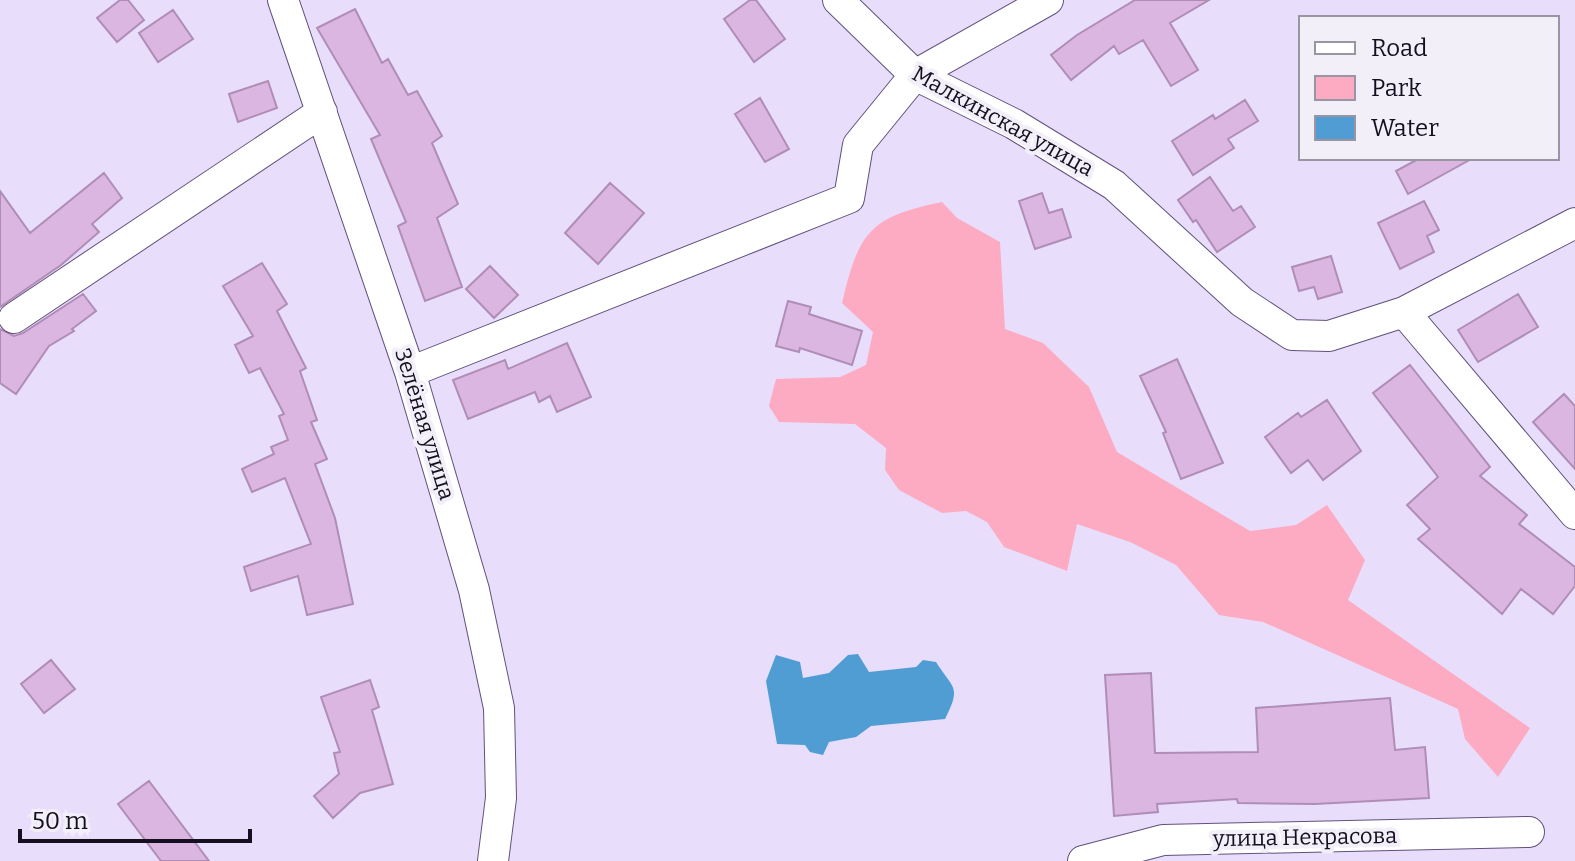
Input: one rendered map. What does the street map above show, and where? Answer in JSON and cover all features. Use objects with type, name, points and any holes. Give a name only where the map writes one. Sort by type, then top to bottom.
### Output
[{"type":"street","name":"Зелёная улица","points":[[283,0],[410,372],[474,590],[499,708],[501,798],[493,861]]},
{"type":"street","name":"Малкинская улица","points":[[838,0],[915,75],[1014,124],[1114,185],[1242,302],[1292,335],[1329,336],[1404,312]]},
{"type":"street","points":[[410,372],[849,198],[858,145],[915,75],[1048,0]]},
{"type":"street","points":[[14,318],[322,112]]},
{"type":"street","points":[[1575,223],[1404,312],[1575,514]]},
{"type":"street","name":"улица Некрасова","points":[[1083,861],[1163,840],[1529,832]]},
{"type":"green space","points":[[942,202],[957,218],[1000,242],[1005,329],[1043,343],[1089,387],[1117,452],[1250,531],[1296,525],[1327,505],[1365,560],[1348,600],[1530,728],[1498,777],[1465,739],[1458,709],[1263,622],[1219,615],[1176,565],[1130,542],[1077,524],[1067,571],[1004,547],[987,522],[966,511],[942,513],[899,490],[885,470],[886,448],[855,424],[779,422],[769,406],[776,379],[840,377],[866,365],[873,332],[842,303],[862,243],[871,231],[898,214]]},
{"type":"water","points":[[858,654],[869,672],[916,667],[923,660],[936,662],[951,683],[954,694],[945,719],[871,726],[856,737],[829,742],[823,755],[810,752],[805,745],[777,744],[766,681],[776,655],[800,662],[803,678],[829,673],[848,655]]},
{"type":"building","points":[[120,0],[128,0],[144,20],[117,42],[97,18]]},
{"type":"building","points":[[750,0],[756,0],[785,39],[754,62],[724,19]]},
{"type":"building","points":[[1135,0],[1209,0],[1170,23],[1198,70],[1171,86],[1143,40],[1119,54],[1114,46],[1071,80],[1051,55],[1077,35]]},
{"type":"building","points":[[355,9],[382,63],[388,59],[408,95],[417,91],[442,136],[432,143],[458,204],[437,218],[462,287],[425,301],[398,226],[406,222],[371,139],[380,135],[317,28]]},
{"type":"building","points":[[173,10],[193,39],[158,62],[139,33]]},
{"type":"building","points":[[268,81],[277,108],[238,122],[229,94]]},
{"type":"building","points":[[760,98],[789,149],[765,162],[735,114]]},
{"type":"building","points":[[1245,100],[1258,121],[1228,139],[1234,148],[1193,175],[1172,141],[1213,115],[1215,119]]},
{"type":"building","points":[[1416,160],[1469,160],[1408,194],[1396,171]]},
{"type":"building","points":[[104,173],[122,198],[92,224],[99,232],[61,265],[0,307],[0,191],[30,233]]},
{"type":"building","points":[[1210,177],[1233,211],[1241,206],[1255,227],[1217,252],[1196,220],[1193,222],[1178,200]]},
{"type":"building","points":[[610,183],[644,213],[598,264],[565,233]]},
{"type":"building","points":[[1042,193],[1049,213],[1062,209],[1071,237],[1035,249],[1019,201]]},
{"type":"building","points":[[1424,201],[1439,230],[1427,236],[1434,252],[1400,269],[1378,223]]},
{"type":"building","points":[[1331,256],[1342,292],[1318,299],[1314,287],[1299,291],[1292,267]]},
{"type":"building","points":[[262,263],[287,304],[277,311],[306,368],[300,371],[317,420],[311,422],[327,459],[315,464],[335,518],[353,604],[307,615],[298,576],[251,591],[244,567],[311,544],[285,478],[252,492],[242,469],[274,454],[271,447],[288,440],[279,416],[284,414],[260,368],[249,373],[235,345],[253,336],[223,286]]},
{"type":"building","points":[[490,266],[518,295],[494,318],[466,289]]},
{"type":"building","points":[[83,294],[96,311],[72,329],[74,331],[49,346],[16,394],[0,383],[0,329],[14,336],[23,333]]},
{"type":"building","points":[[1518,294],[1538,327],[1478,362],[1458,330]]},
{"type":"building","points":[[788,301],[811,307],[809,314],[862,331],[852,365],[800,348],[799,352],[776,346]]},
{"type":"building","points":[[567,343],[591,397],[557,412],[550,396],[539,402],[535,392],[468,419],[453,380],[505,360],[508,369]]},
{"type":"building","points":[[1177,359],[1223,463],[1181,479],[1163,433],[1166,432],[1140,376]]},
{"type":"building","points":[[1410,365],[1490,467],[1480,476],[1527,515],[1519,524],[1575,567],[1575,586],[1553,614],[1521,589],[1502,614],[1418,539],[1430,529],[1407,505],[1438,477],[1373,393]]},
{"type":"building","points":[[1564,394],[1575,406],[1575,469],[1533,422]]},
{"type":"building","points":[[1327,400],[1361,451],[1323,480],[1308,460],[1291,473],[1265,437],[1298,413],[1301,417]]},
{"type":"building","points":[[51,660],[75,689],[44,713],[21,684]]},
{"type":"building","points":[[1151,673],[1155,753],[1258,752],[1256,708],[1390,698],[1395,750],[1425,747],[1429,798],[1315,804],[1238,803],[1237,799],[1157,804],[1158,812],[1114,816],[1105,675]]},
{"type":"building","points":[[370,680],[379,707],[372,710],[393,784],[360,793],[333,818],[314,796],[339,774],[334,753],[340,752],[321,697]]},
{"type":"building","points":[[149,781],[209,861],[161,861],[118,804]]}]
